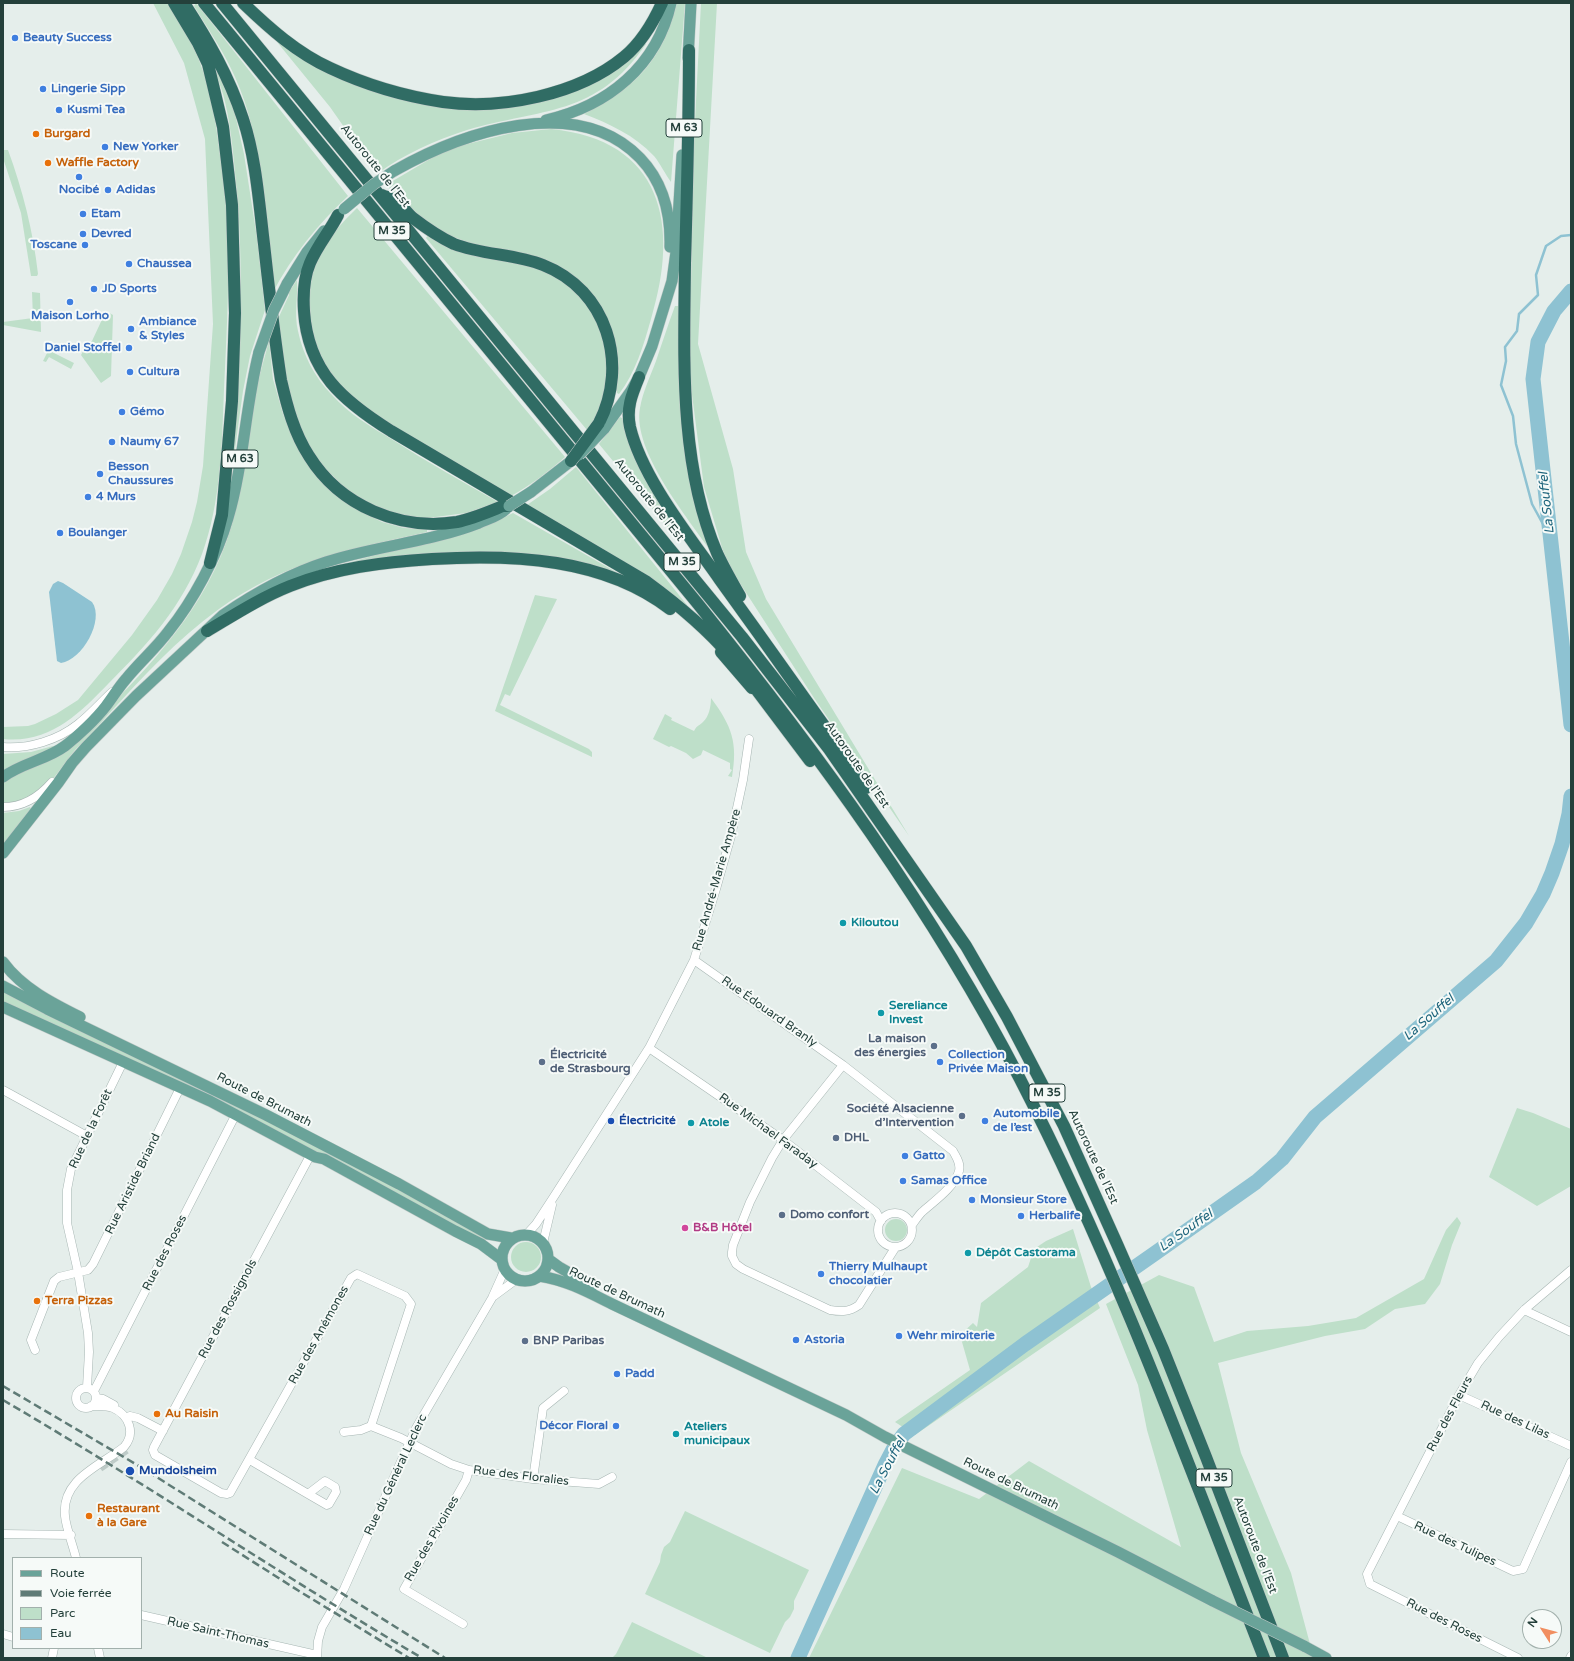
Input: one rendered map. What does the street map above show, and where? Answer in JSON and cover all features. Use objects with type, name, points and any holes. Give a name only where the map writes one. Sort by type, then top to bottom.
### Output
[{"type":"highway","points":[[174,3],[198,43],[208,64],[224,127],[232,205],[235,313],[232,400],[222,515],[210,563]]},
{"type":"highway","points":[[184,3],[203,32],[221,64],[243,120],[250,148],[260,207],[281,380],[294,425],[309,457],[322,473],[343,493],[357,503],[386,516],[404,521],[442,524],[487,516],[503,506],[509,506]]},
{"type":"highway","name":"M 35","points":[[204,3],[698,604],[813,751],[938,936],[990,1026],[1048,1135],[1103,1254],[1191,1470],[1264,1658]]},
{"type":"highway","name":"Autoroute de l’Est","points":[[222,3],[709,595],[829,749],[966,946],[1007,1017],[1064,1126],[1118,1244],[1203,1450],[1283,1658]]},
{"type":"highway","points":[[243,3],[281,36],[306,55],[356,80],[384,90],[414,97],[444,102],[471,104],[519,100],[547,94],[572,87],[598,76],[624,57],[633,48],[650,25],[662,3]]},
{"type":"highway","points":[[689,50],[684,342],[686,400],[690,445],[702,507],[717,553],[776,657]]},
{"type":"highway","points":[[379,194],[396,201],[425,228],[455,244],[544,266],[566,279],[579,289],[587,298],[602,320],[607,332],[611,348],[613,368],[612,382],[608,403],[601,426],[570,461]]},
{"type":"highway","points":[[341,212],[310,262],[305,282],[303,306],[304,322],[314,355],[322,370],[336,389],[354,406],[391,431],[617,564],[670,599],[722,646],[741,668],[806,756],[848,802]]},
{"type":"highway","points":[[639,377],[630,400],[629,416],[633,436],[644,465],[681,524],[845,754],[966,946]]},
{"type":"highway","points":[[207,631],[242,609],[289,586],[322,575],[355,567],[384,563],[470,557],[540,561],[589,570],[638,589],[661,602],[719,650],[763,699]]},
{"type":"main road","name":"M 63","points":[[3,777],[20,766],[52,754],[64,746],[104,708],[125,680],[178,620],[195,592],[224,531],[230,511],[242,448],[248,402],[259,352],[274,310],[286,284],[307,252],[341,212],[374,184],[394,171],[430,152],[459,140],[490,131],[553,119],[598,101],[624,84],[650,55],[660,38],[671,3]]},
{"type":"main road","name":"M 63","points":[[601,426],[631,391],[639,377],[652,346],[672,281],[676,252],[691,3]]},
{"type":"main road","points":[[524,125],[554,123],[585,127],[598,131],[622,143],[633,151],[654,175],[666,204],[669,225],[668,267],[661,315]]},
{"type":"main road","points":[[509,506],[531,492],[570,461]]},
{"type":"main road","points":[[3,853],[72,763],[120,712],[223,615],[235,606],[286,578],[326,562],[360,552],[460,530],[487,516]]},
{"type":"main road","points":[[3,862],[43,802]]},
{"type":"main road","points":[[3,962],[11,972],[43,997],[154,1054],[163,1065]]},
{"type":"main road","name":"Route de Brumath","points":[[3,986],[331,1148],[488,1234],[511,1238]]},
{"type":"main road","points":[[3,1007],[236,1114],[313,1155],[321,1163],[446,1233],[455,1231],[481,1244],[503,1264],[513,1277],[530,1280],[539,1276],[544,1270],[548,1259],[543,1243],[538,1239],[526,1235],[511,1238],[503,1250],[503,1264]]},
{"type":"main road","name":"Route de Brumath","points":[[548,1259],[559,1267],[682,1338]]},
{"type":"main road","name":"Route de Brumath","points":[[539,1276],[553,1278],[577,1286],[682,1338],[859,1422],[885,1437],[1118,1552],[1326,1658]]},
{"type":"street","points":[[3,747],[31,746],[66,732],[79,724],[125,680]]},
{"type":"street","name":"Rue André-Marie Ampère","points":[[526,1235],[536,1224],[649,1048],[694,960],[731,836],[743,780],[749,739]]},
{"type":"street","points":[[3,807],[23,804],[37,797],[72,763]]},
{"type":"street","name":"Rue Édouard Branly","points":[[694,960],[843,1065],[953,1150],[959,1161],[960,1170],[956,1178],[940,1197],[920,1214],[912,1225]]},
{"type":"street","name":"Rue Michael Faraday","points":[[649,1048],[783,1140],[876,1212],[881,1221]]},
{"type":"street","name":"Rue de la Forêt","points":[[92,1392],[88,1333],[78,1272],[67,1223],[67,1197],[71,1170],[123,1062]]},
{"type":"street","points":[[843,1065],[783,1140],[772,1158],[750,1202],[733,1245],[732,1256],[736,1264],[743,1269],[830,1310],[841,1312],[850,1311],[859,1305],[894,1248]]},
{"type":"street","name":"Rue Aristide Briand","points":[[34,1350],[31,1340],[51,1285],[59,1277],[88,1270],[94,1264],[180,1088]]},
{"type":"street","points":[[3,1090],[87,1136]]},
{"type":"street","name":"Rue des Roses","points":[[92,1392],[236,1114]]},
{"type":"street","name":"Rue des Rossignols","points":[[163,1431],[313,1155]]},
{"type":"street","name":"Rue André-Marie Ampère","points":[[543,1243],[553,1198]]},
{"type":"street","points":[[876,1212],[887,1215],[897,1213],[905,1216],[920,1214]]},
{"type":"street","points":[[886,1259],[884,1243],[878,1230],[881,1221],[887,1215]]},
{"type":"street","points":[[884,1243],[894,1248],[902,1247],[910,1240],[913,1230],[912,1225],[905,1216]]},
{"type":"street","name":"Rue du Général Leclerc","points":[[317,1657],[318,1640],[322,1628],[344,1589],[409,1442],[424,1413],[492,1298],[503,1264]]},
{"type":"street","name":"Rue des Fleurs","points":[[1370,1584],[1368,1574],[1459,1394],[1478,1363],[1524,1310],[1571,1270]]},
{"type":"street","name":"Rue des Anémones","points":[[163,1431],[153,1450],[155,1455],[224,1494],[230,1493],[250,1460],[351,1278],[357,1274],[405,1296],[411,1304],[371,1426]]},
{"type":"street","name":"Rue du Général Leclerc","points":[[492,1298],[518,1279]]},
{"type":"street","points":[[1524,1310],[1571,1332]]},
{"type":"street","points":[[126,1448],[130,1427],[125,1417],[117,1410],[108,1407],[91,1406],[83,1408],[76,1401],[78,1391],[83,1388],[92,1392],[115,1405],[130,1416],[138,1418],[163,1431]]},
{"type":"street","points":[[533,1479],[543,1408],[564,1391]]},
{"type":"street","points":[[91,1406],[92,1392]]},
{"type":"street","name":"Rue des Lilas","points":[[1459,1394],[1571,1446]]},
{"type":"street","points":[[76,1557],[70,1535],[68,1508],[70,1497],[80,1482],[126,1448],[133,1440],[135,1430],[130,1416]]},
{"type":"street","points":[[344,1432],[361,1430],[371,1426],[409,1442]]},
{"type":"street","name":"Rue des Floralies","points":[[409,1442],[451,1464],[469,1470],[533,1479],[599,1484],[612,1477]]},
{"type":"street","points":[[250,1460],[308,1494]]},
{"type":"street","name":"Rue des Tulipes","points":[[1397,1516],[1514,1571],[1523,1569],[1571,1462]]},
{"type":"street","name":"Rue des Pivoines","points":[[463,1624],[404,1589],[466,1480],[469,1470]]},
{"type":"street","points":[[3,1534],[70,1535]]},
{"type":"street","name":"Rue des Roses","points":[[1370,1584],[1518,1658]]},
{"type":"street","name":"Rue Saint-Thomas","points":[[142,1616],[317,1657]]},
{"type":"green space","points":[[153,3],[168,3],[188,34],[200,63],[214,112],[226,196],[228,255],[227,322],[221,452],[217,493],[213,514],[202,554],[194,573],[174,608],[137,654],[86,706],[62,725],[35,737],[3,739],[3,727],[28,726],[35,724],[56,714],[78,700],[132,635],[157,600],[172,574],[181,554],[197,502],[203,466],[213,324],[205,139],[184,63]]},
{"type":"green space","points":[[196,3],[348,196],[306,241],[273,292],[266,211],[258,155],[252,128],[245,102],[231,68],[194,6]]},
{"type":"green space","points":[[677,3],[685,3],[671,182],[654,156],[638,142],[612,126],[584,114],[618,93],[644,70],[655,56],[663,41],[671,23]]},
{"type":"green space","points":[[701,3],[717,3],[698,344],[733,469],[746,552],[766,599],[909,836],[814,698],[734,574],[723,551],[704,487],[691,387],[690,336],[694,140]]},
{"type":"green space","points":[[264,26],[305,58],[435,107],[582,88],[645,43],[646,44],[627,68],[607,85],[587,97],[566,106],[455,134],[409,154],[377,174],[330,107]]},
{"type":"green space","points":[[219,72],[233,105],[244,154],[257,238],[265,310],[250,356],[243,391],[231,478],[239,371],[241,264],[237,193],[232,147],[225,102],[216,73]]},
{"type":"green space","points":[[551,129],[589,136],[618,150],[640,169],[654,193],[662,220],[663,251],[660,284],[642,348],[630,377],[619,394],[617,393],[617,357],[579,282],[448,235],[427,224],[386,185],[447,149],[512,133]]},
{"type":"green space","points":[[3,150],[8,150],[23,196],[33,242],[38,274],[37,276],[31,276],[21,213],[3,158]]},
{"type":"green space","points":[[357,208],[565,457],[540,478],[511,496],[376,416],[338,383],[321,358],[312,328],[310,293],[312,278],[321,253],[328,241]]},
{"type":"green space","points":[[428,235],[545,271],[571,287],[593,313],[606,346],[609,384],[595,418],[587,430],[426,238]]},
{"type":"green space","points":[[297,280],[296,318],[300,340],[310,366],[326,388],[339,402],[369,425],[498,502],[466,513],[428,518],[398,516],[353,496],[311,454],[289,401],[277,321],[289,292]]},
{"type":"green space","points":[[32,292],[40,293],[41,332],[3,325],[3,322],[33,318]]},
{"type":"green space","points":[[675,306],[679,306],[679,362],[682,411],[712,553],[664,484],[644,444],[640,425],[640,408],[643,396]]},
{"type":"green space","points":[[106,311],[113,315],[111,376],[101,383],[81,355],[86,346],[92,341]]},
{"type":"green space","points":[[269,341],[273,379],[283,414],[294,441],[351,506],[382,522],[404,528],[427,529],[427,532],[344,551],[318,559],[293,568],[243,593],[219,609],[174,646],[75,750],[47,786],[28,798],[3,804],[3,781],[67,748],[77,740],[167,644],[201,595],[215,570],[235,513],[254,403]]},
{"type":"green space","points":[[52,352],[74,363],[71,369],[49,357],[46,362],[43,361],[47,353]]},
{"type":"green space","points":[[620,417],[622,418],[683,536],[678,540],[599,444]]},
{"type":"green space","points":[[576,467],[687,605],[687,607],[527,505],[550,489]]},
{"type":"green space","points":[[513,513],[623,576],[528,554],[337,566],[466,532],[502,519]]},
{"type":"green space","points":[[535,595],[557,599],[510,696],[505,694],[500,705],[589,749],[592,752],[592,757],[495,711]]},
{"type":"green space","points":[[711,698],[724,717],[732,735],[734,744],[734,765],[732,777],[728,776],[732,770],[730,769],[730,763],[703,750],[701,755],[693,759],[686,753],[653,739],[665,714],[672,718],[671,720],[694,731],[696,727],[707,717]]},
{"type":"green space","points":[[53,746],[54,748],[3,771],[3,754],[31,752]]},
{"type":"green space","points":[[30,807],[32,811],[3,848],[3,813],[19,811]]},
{"type":"green space","points":[[3,990],[251,1111],[488,1237],[485,1242],[3,1003]]},
{"type":"green space","points":[[1517,1108],[1571,1129],[1571,1186],[1537,1206],[1489,1177]]},
{"type":"green space","points":[[1457,1217],[1461,1223],[1452,1245],[1440,1284],[1425,1304],[1395,1309],[1365,1329],[1325,1336],[1218,1363],[1241,1453],[1291,1573],[1310,1644],[1316,1658],[809,1658],[902,1468],[979,1499],[1029,1461],[1181,1547],[1147,1430],[1138,1385],[1106,1304],[1159,1275],[1194,1287],[1214,1342],[1247,1331],[1308,1326],[1356,1318],[1424,1279],[1446,1230]]},
{"type":"green space","points":[[896,1219],[904,1222],[907,1230],[904,1238],[896,1241],[888,1238],[885,1230],[888,1222]]},
{"type":"green space","points":[[1073,1229],[1091,1287],[1100,1308],[915,1435],[895,1422],[970,1370],[960,1335],[973,1323],[977,1327],[981,1303],[1028,1267],[1034,1249],[1046,1241]]},
{"type":"green space","points":[[526,1242],[537,1246],[541,1257],[537,1268],[526,1272],[515,1268],[511,1257],[515,1246]]},
{"type":"green space","points":[[685,1511],[809,1570],[794,1601],[794,1609],[790,1617],[785,1622],[770,1653],[645,1594],[660,1562],[664,1547],[670,1542]]},
{"type":"green space","points":[[632,1622],[708,1658],[612,1658],[616,1654]]},
{"type":"water","points":[[58,581],[92,602],[96,619],[89,638],[77,655],[61,663],[57,661],[49,592],[53,584]]},
{"type":"waterway","points":[[1550,537],[1532,504],[1516,444],[1513,416],[1501,385],[1506,361],[1505,347],[1517,331],[1519,314],[1538,295],[1536,275],[1546,246],[1561,236],[1571,235]]},
{"type":"waterway","name":"La Souffel","points":[[1571,291],[1554,311],[1538,342],[1533,379],[1571,725]]},
{"type":"waterway","name":"La Souffel","points":[[798,1658],[885,1465],[895,1446],[904,1434],[1025,1344],[1256,1182],[1282,1159],[1315,1117],[1496,961],[1526,923],[1543,894],[1562,844],[1569,814],[1571,796]]},
{"type":"tunnel","points":[[100,1468],[128,1449]]},
{"type":"railway","points":[[3,1386],[139,1466],[445,1658]]},
{"type":"railway","points":[[3,1400],[422,1658]]},
{"type":"railway","points":[[222,1542],[409,1658]]},
{"type":"place","name":"Beauty Success","points":[[15,38]]},
{"type":"place","name":"Lingerie Sipp","points":[[43,89]]},
{"type":"place","name":"Kusmi Tea","points":[[59,110]]},
{"type":"place","name":"Burgard","points":[[36,134]]},
{"type":"place","name":"New Yorker","points":[[105,147]]},
{"type":"place","name":"Waffle Factory","points":[[48,163]]},
{"type":"place","name":"Nocibé","points":[[79,177]]},
{"type":"place","name":"Adidas","points":[[108,190]]},
{"type":"place","name":"Etam","points":[[83,214]]},
{"type":"place","name":"Devred","points":[[83,234]]},
{"type":"place","name":"Toscane","points":[[85,245]]},
{"type":"place","name":"Chaussea","points":[[129,264]]},
{"type":"place","name":"JD Sports","points":[[94,289]]},
{"type":"place","name":"Maison Lorho","points":[[70,302]]},
{"type":"place","name":"Ambiance & Styles","points":[[131,329]]},
{"type":"place","name":"Daniel Stoffel","points":[[129,348]]},
{"type":"place","name":"Cultura","points":[[130,372]]},
{"type":"place","name":"Gémo","points":[[122,412]]},
{"type":"place","name":"Naumy 67","points":[[112,442]]},
{"type":"place","name":"Besson Chaussures","points":[[100,474]]},
{"type":"place","name":"4 Murs","points":[[88,497]]},
{"type":"place","name":"Boulanger","points":[[60,533]]},
{"type":"place","name":"Kiloutou","points":[[843,923]]},
{"type":"place","name":"Sereliance Invest","points":[[881,1013]]},
{"type":"place","name":"La maison des énergies","points":[[934,1046]]},
{"type":"place","name":"Électricité de Strasbourg","points":[[542,1062]]},
{"type":"place","name":"Collection Privée Maison","points":[[940,1062]]},
{"type":"place","name":"Société Alsacienne d’Intervention","points":[[962,1116]]},
{"type":"place","name":"Électricité","points":[[611,1121]]},
{"type":"place","name":"Automobile de l’est","points":[[985,1121]]},
{"type":"place","name":"Atole","points":[[691,1123]]},
{"type":"place","name":"DHL","points":[[836,1138]]},
{"type":"place","name":"Gatto","points":[[905,1156]]},
{"type":"place","name":"Samas Office","points":[[903,1181]]},
{"type":"place","name":"Monsieur Store","points":[[972,1200]]},
{"type":"place","name":"Domo confort","points":[[782,1215]]},
{"type":"place","name":"Herbalife","points":[[1021,1216]]},
{"type":"place","name":"B&B Hôtel","points":[[685,1228]]},
{"type":"place","name":"Dépôt Castorama","points":[[968,1253]]},
{"type":"place","name":"Thierry Mulhaupt chocolatier","points":[[821,1274]]},
{"type":"place","name":"Terra Pizzas","points":[[37,1301]]},
{"type":"place","name":"Wehr miroiterie","points":[[899,1336]]},
{"type":"place","name":"Astoria","points":[[796,1340]]},
{"type":"place","name":"BNP Paribas","points":[[525,1341]]},
{"type":"place","name":"Padd","points":[[617,1374]]},
{"type":"place","name":"Au Raisin","points":[[157,1414]]},
{"type":"place","name":"Décor Floral","points":[[616,1426]]},
{"type":"place","name":"Ateliers municipaux","points":[[676,1434]]},
{"type":"place","name":"Mundolsheim","points":[[130,1471]]},
{"type":"place","name":"Restaurant à la Gare","points":[[89,1516]]}]
